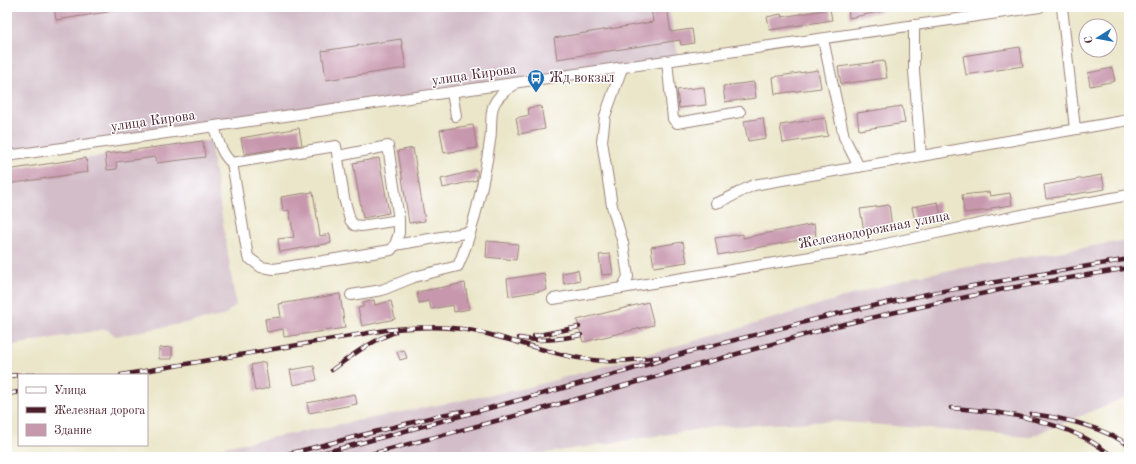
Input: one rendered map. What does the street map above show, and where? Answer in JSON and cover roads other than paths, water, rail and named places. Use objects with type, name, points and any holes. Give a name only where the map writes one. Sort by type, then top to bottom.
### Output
[{"type":"street","name":"улица Кирова","points":[[7,156],[1040,7]]},
{"type":"street","points":[[1062,7],[1075,129]]},
{"type":"street","points":[[914,25],[914,71],[921,156]]},
{"type":"street","points":[[823,39],[844,137],[859,166]]},
{"type":"street","points":[[668,61],[673,119],[677,124],[740,112]]},
{"type":"street","points":[[622,68],[605,116],[602,141],[612,206],[623,243],[628,277],[622,288]]},
{"type":"street","points":[[351,295],[382,290],[414,277],[458,266],[470,232],[479,199],[490,140],[493,107],[502,94],[515,83]]},
{"type":"street","points":[[452,92],[456,116]]},
{"type":"street","points":[[716,204],[727,200],[745,188],[754,185],[1129,120]]},
{"type":"street","points":[[215,130],[219,145],[232,163],[248,257],[261,267],[274,269],[383,252],[391,250],[395,245],[399,233],[399,220],[388,146],[338,156]]},
{"type":"street","points":[[232,163],[336,146],[344,198],[350,220],[354,225],[361,226],[399,220]]},
{"type":"street","name":"Железнодорожная улица","points":[[553,300],[871,247],[1129,195]]},
{"type":"street","points":[[395,245],[470,232]]},
{"type":"railway","points":[[305,457],[626,371],[688,352],[836,314],[932,293],[1129,259]]},
{"type":"railway","points":[[360,457],[545,408],[836,326],[1004,289],[1129,268]]},
{"type":"railway","points":[[127,374],[386,330],[427,327],[448,327],[468,330],[553,352],[588,359],[618,361],[659,357]]},
{"type":"railway","points":[[534,336],[579,327]]},
{"type":"railway","points":[[332,370],[369,344],[395,332]]},
{"type":"railway","points":[[519,338],[550,340],[581,335]]},
{"type":"railway","points":[[7,376],[18,375]]},
{"type":"railway","points":[[7,394],[18,392]]},
{"type":"railway","points":[[951,408],[1001,413],[1051,424],[1087,439],[1114,457]]},
{"type":"railway","points":[[276,457],[441,415],[463,411]]},
{"type":"railway","points":[[1031,414],[1082,424],[1118,438],[1129,445]]},
{"type":"place","name":"Жд вокзал","points":[[536,93]]}]
